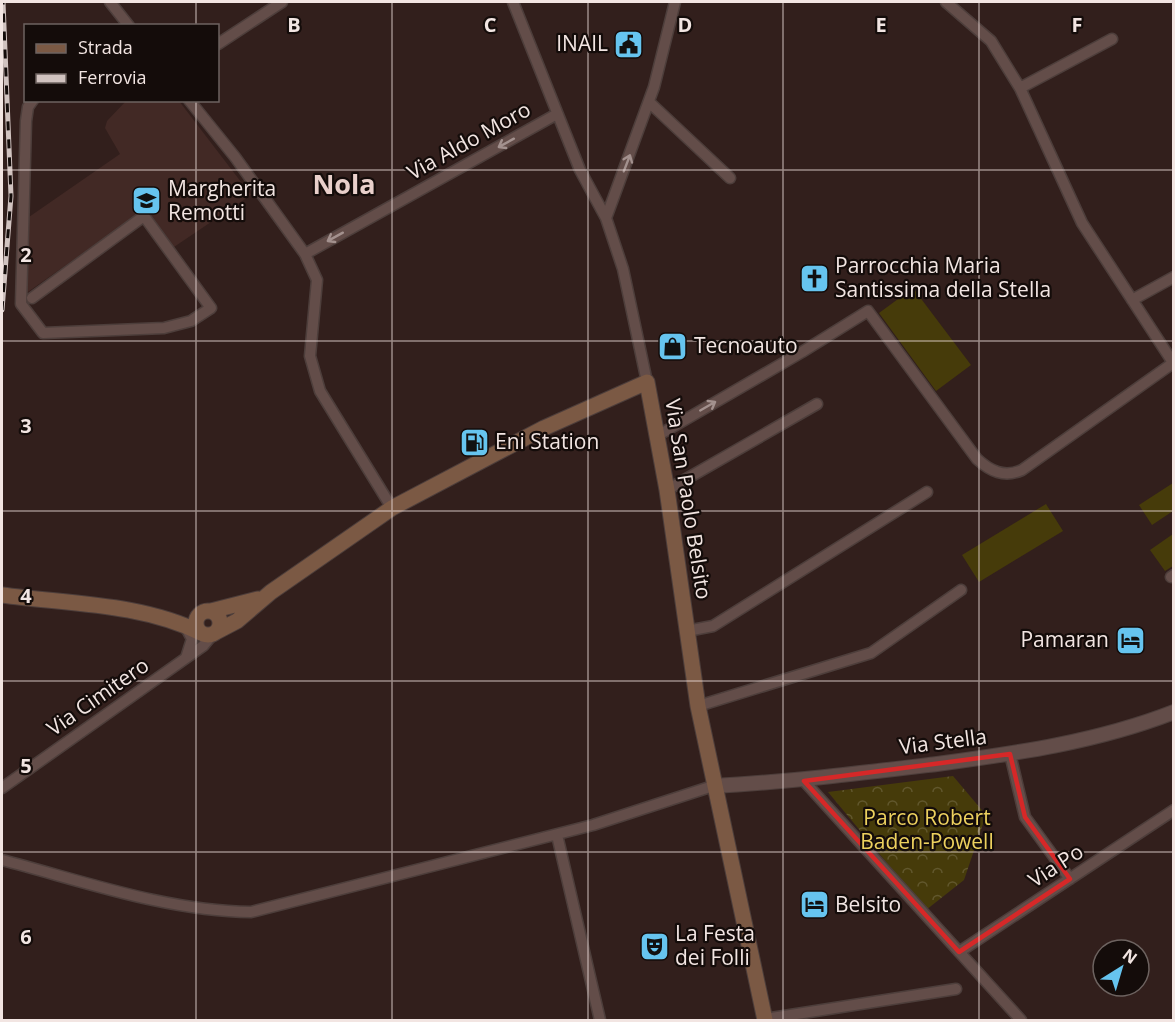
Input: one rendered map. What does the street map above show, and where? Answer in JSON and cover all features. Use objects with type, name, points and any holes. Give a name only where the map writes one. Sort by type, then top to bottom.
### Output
[{"type":"main road","name":"Via San Paolo Belsito","points":[[647,382],[667,490],[698,706],[713,786],[765,1020]]},
{"type":"main road","points":[[146,613],[210,633],[237,621],[271,592],[392,508],[525,437],[647,382]]},
{"type":"main road","points":[[2,596],[146,613],[207,612],[252,602],[271,592]]},
{"type":"main road","points":[[207,612],[220,620],[210,633]]},
{"type":"main road","points":[[207,612],[196,622],[210,633]]},
{"type":"street","points":[[110,2],[126,24]]},
{"type":"street","points":[[219,43],[282,2]]},
{"type":"street","name":"Via San Paolo Belsito","points":[[513,2],[580,170],[606,218],[622,269],[647,382]]},
{"type":"street","points":[[606,218],[649,102],[675,2]]},
{"type":"street","points":[[657,435],[802,352],[868,311],[977,459],[998,472],[1015,473],[1022,470],[1173,364],[1082,224],[1020,88],[991,41],[946,2]]},
{"type":"street","points":[[1020,88],[1112,39]]},
{"type":"street","points":[[31,102],[27,107],[26,121],[21,304],[43,333],[164,328],[191,321],[211,308],[144,216],[32,297]]},
{"type":"street","points":[[191,102],[235,157],[305,254],[317,280],[310,356],[312,371],[320,391],[392,508]]},
{"type":"street","points":[[649,102],[730,178]]},
{"type":"street","name":"Via Aldo Moro","points":[[305,254],[557,114]]},
{"type":"street","points":[[1132,300],[1173,278]]},
{"type":"street","points":[[667,490],[817,404]]},
{"type":"street","points":[[687,631],[713,626],[927,492]]},
{"type":"street","points":[[698,706],[871,653],[961,590]]},
{"type":"street","points":[[182,624],[192,639],[186,658]]},
{"type":"street","name":"Via Cimitero","points":[[2,788],[203,646],[210,633]]},
{"type":"street","name":"Via Stella","points":[[713,786],[804,781],[1010,754],[1094,739],[1173,712]]},
{"type":"street","points":[[1010,754],[1025,818],[1070,879]]},
{"type":"street","points":[[804,781],[1021,1020]]},
{"type":"street","points":[[2,860],[159,902],[221,912],[251,912],[557,835],[713,786]]},
{"type":"street","name":"Via Po","points":[[959,952],[1173,810]]},
{"type":"street","points":[[557,835],[600,1020]]},
{"type":"street","points":[[765,1020],[956,989]]},
{"type":"highlighted area","points":[[1010,754],[1025,817],[1070,879],[959,952],[804,781]]},
{"type":"shaded area","name":"Margherita Remotti","points":[[125,102],[180,102],[251,195],[171,249],[154,226],[147,208],[25,294],[29,217],[120,154],[105,128],[107,121]]},
{"type":"green space","points":[[913,288],[971,365],[936,391],[879,313]]},
{"type":"green space","points":[[1173,483],[1173,511],[1152,525],[1139,505]]},
{"type":"green space","points":[[1046,504],[1063,531],[979,582],[962,555]]},
{"type":"green space","points":[[1173,534],[1173,566],[1165,571],[1150,550]]},
{"type":"green space","name":"Parco Robert Baden-Powell","points":[[953,776],[986,815],[964,880],[926,910],[828,792]]},
{"type":"railway","points":[[2,310],[11,196],[3,2]]},
{"type":"place","name":"INAIL","points":[[629,44]]},
{"type":"place","name":"Margherita Remotti","points":[[147,201]]},
{"type":"place","name":"Parrocchia Maria Santissima della Stella","points":[[814,278]]},
{"type":"place","name":"Tecnoauto","points":[[673,346]]},
{"type":"place","name":"Eni Station","points":[[474,442]]},
{"type":"place","name":"Pamaran","points":[[1130,640]]},
{"type":"place","name":"Belsito","points":[[814,905]]},
{"type":"place","name":"La Festa dei Folli","points":[[654,946]]},
{"type":"district","name":"Nola","points":[[344,185]]}]
